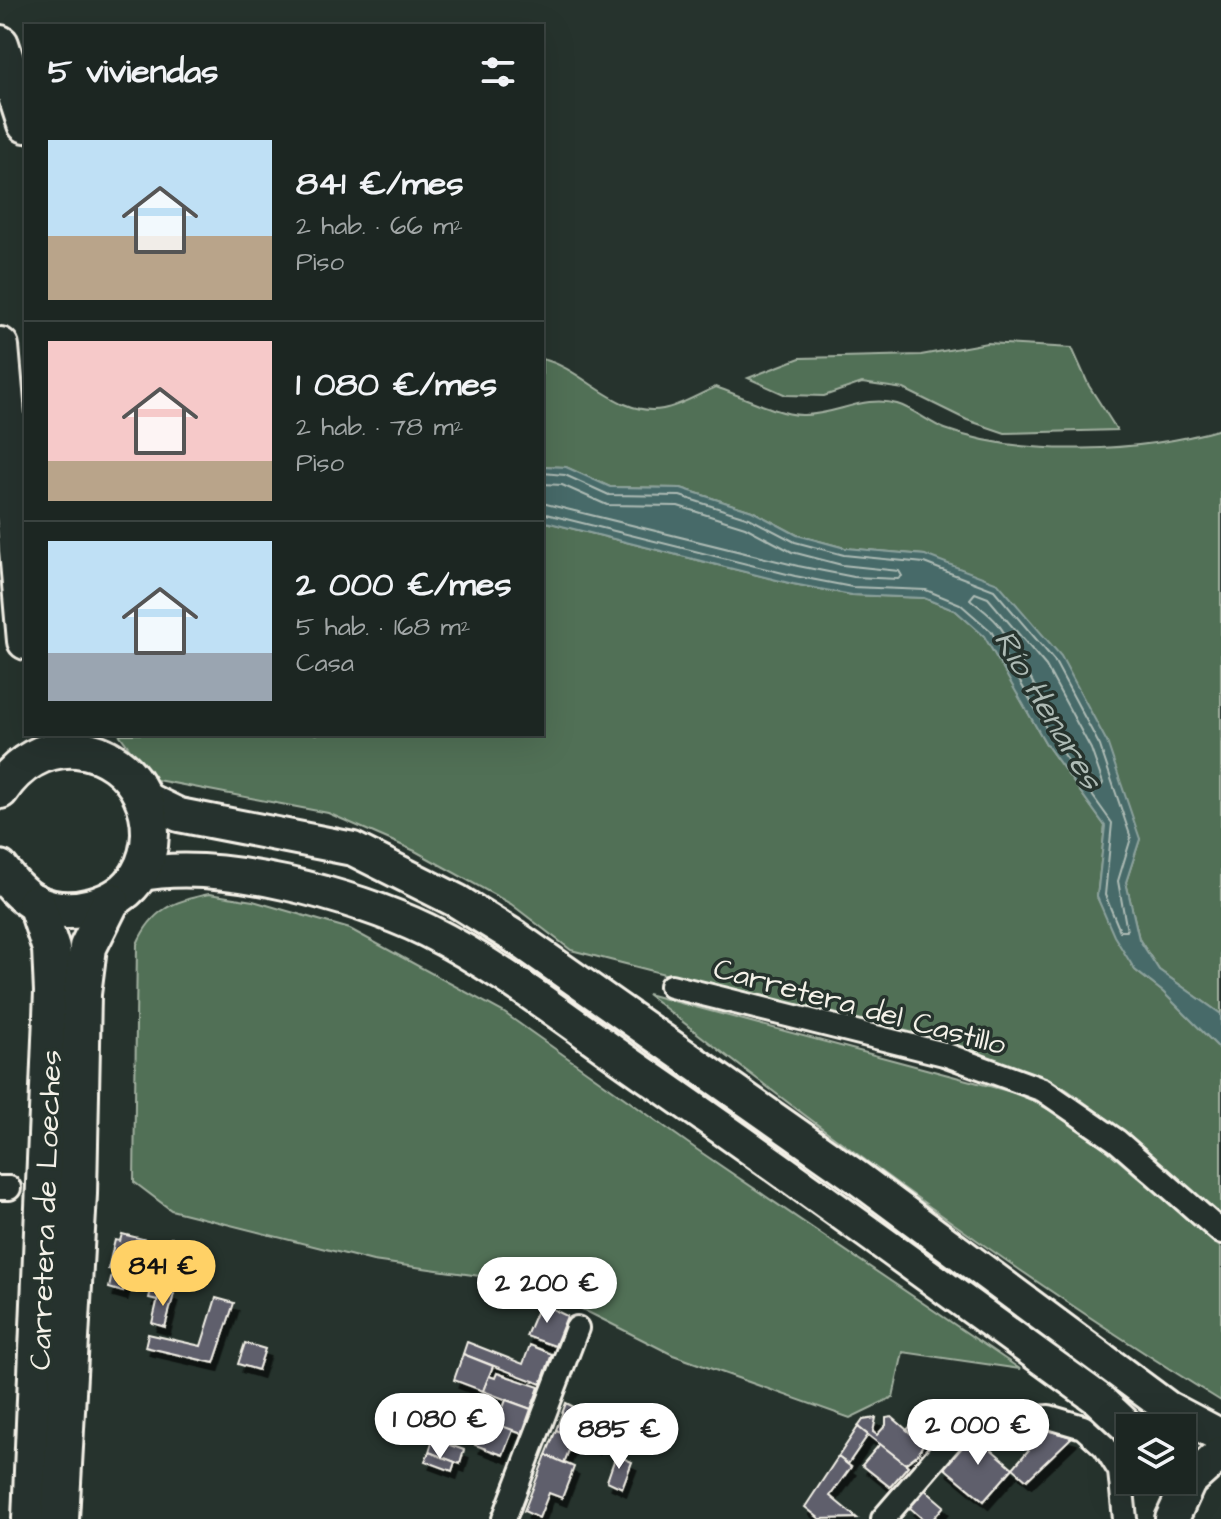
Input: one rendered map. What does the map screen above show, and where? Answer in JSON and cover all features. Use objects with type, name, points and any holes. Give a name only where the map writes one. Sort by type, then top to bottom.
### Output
[{"type":"main road","points":[[0,44],[24,118]]},
{"type":"main road","points":[[0,346],[24,613]]},
{"type":"main road","points":[[4,782],[24,736]]},
{"type":"main road","points":[[0,869],[14,888],[36,903],[74,911],[111,901],[138,875],[152,838],[146,799],[130,774],[100,745],[67,749],[28,760],[4,782]]},
{"type":"main road","points":[[146,799],[179,815],[353,849],[457,901],[515,937],[858,1178],[1168,1408],[1221,1436]]},
{"type":"main road","points":[[138,875],[164,870],[194,870],[320,890],[429,931],[503,976],[838,1208],[1097,1398],[1116,1416]]},
{"type":"main road","name":"Carretera de Loeches","points":[[60,1519],[78,1194],[82,994],[88,947],[111,901]]},
{"type":"main road","name":"Carretera de Loeches","points":[[31,1519],[53,992],[51,949],[36,903]]},
{"type":"main road","points":[[1172,1500],[1221,1453]]},
{"type":"street","name":"Carretera del Castillo","points":[[671,986],[944,1054],[1043,1090],[1117,1141],[1221,1232]]},
{"type":"street","points":[[504,1519],[577,1328]]},
{"type":"street","points":[[883,1519],[959,1431],[977,1422],[1049,1417],[1083,1427],[1105,1447],[1120,1471],[1125,1519]]},
{"type":"green space","points":[[987,343],[1072,348],[1089,386],[1117,430],[1005,433],[967,420],[904,389],[862,383],[824,396],[786,395],[748,378],[800,358],[921,355]]},
{"type":"green space","points":[[544,360],[572,372],[615,400],[646,410],[683,403],[716,387],[771,408],[802,415],[861,403],[897,404],[945,429],[976,438],[1046,448],[1119,447],[1221,429],[1221,1014],[1159,970],[1139,939],[1126,882],[1140,839],[925,555],[845,548],[797,535],[752,511],[681,488],[610,487],[566,467],[544,466]]},
{"type":"green space","points":[[544,522],[793,584],[852,595],[924,598],[956,611],[984,635],[1046,744],[1105,826],[1097,897],[1135,970],[1163,992],[1221,1050],[1221,1220],[1113,1123],[1063,1087],[977,1054],[571,950],[511,904],[415,851],[328,813],[152,779],[120,736],[544,736]]},
{"type":"green space","points":[[209,894],[253,901],[350,929],[503,1012],[699,1151],[1020,1369],[903,1352],[893,1397],[850,1418],[673,1355],[578,1307],[487,1277],[373,1261],[171,1210],[134,1182],[137,944],[150,922],[166,908]]},
{"type":"green space","points":[[647,994],[1019,1094],[1075,1123],[1221,1248],[1221,1401],[1073,1306],[928,1206]]},
{"type":"water","name":"Río Henares","points":[[544,466],[566,467],[610,487],[681,488],[752,511],[797,535],[845,548],[925,555],[998,583],[1061,656],[1107,742],[1140,839],[1126,882],[1139,939],[1159,970],[1221,1014],[1221,1050],[1163,992],[1135,970],[1114,936],[1097,897],[1105,826],[1046,744],[984,636],[956,611],[924,598],[852,595],[793,584],[544,522]]},
{"type":"building","points":[[122,1234],[163,1244],[171,1238],[158,1300],[149,1298],[152,1286],[126,1279],[123,1292],[109,1288],[113,1270],[108,1269],[115,1240],[120,1241]]},
{"type":"building","points":[[160,1290],[174,1294],[165,1327],[152,1323]]},
{"type":"building","points":[[216,1298],[234,1303],[214,1363],[145,1347],[148,1334],[201,1346]]},
{"type":"building","points":[[540,1303],[567,1316],[555,1346],[526,1336]]},
{"type":"building","points":[[467,1342],[523,1364],[530,1345],[552,1354],[541,1384],[463,1354]]},
{"type":"building","points":[[245,1343],[265,1349],[258,1370],[238,1364]]},
{"type":"building","points":[[463,1354],[493,1366],[483,1391],[454,1380]]},
{"type":"building","points":[[497,1373],[539,1387],[531,1409],[483,1391],[489,1376],[495,1378]]},
{"type":"building","points":[[506,1400],[531,1409],[522,1434],[465,1413],[469,1405],[500,1416]]},
{"type":"building","points":[[566,1403],[606,1423],[595,1447],[556,1430]]},
{"type":"building","points":[[445,1405],[513,1430],[503,1455],[475,1445],[480,1432],[457,1422],[456,1426],[447,1427],[439,1423]]},
{"type":"building","points":[[892,1417],[923,1444],[918,1454],[905,1464],[858,1427],[863,1420],[876,1418],[873,1432],[877,1435],[886,1425],[886,1418]]},
{"type":"building","points":[[914,1422],[930,1435],[923,1444],[907,1430]]},
{"type":"building","points":[[858,1427],[868,1435],[848,1464],[838,1457]]},
{"type":"building","points":[[556,1430],[574,1437],[564,1463],[546,1455]]},
{"type":"building","points":[[1046,1430],[1072,1437],[1027,1480],[1013,1468]]},
{"type":"building","points":[[972,1433],[1013,1468],[984,1501],[943,1467]]},
{"type":"building","points":[[433,1439],[464,1450],[460,1464],[429,1452]]},
{"type":"building","points":[[880,1444],[908,1466],[890,1487],[862,1465]]},
{"type":"building","points":[[429,1452],[455,1462],[452,1471],[425,1461]]},
{"type":"building","points":[[546,1455],[574,1467],[562,1498],[549,1493],[539,1518],[524,1511]]},
{"type":"building","points":[[616,1455],[632,1462],[622,1488],[607,1481]]},
{"type":"building","points":[[838,1457],[851,1467],[830,1496],[857,1518],[820,1519],[805,1507]]},
{"type":"building","points":[[924,1489],[944,1506],[933,1519],[923,1519],[909,1507]]}]
